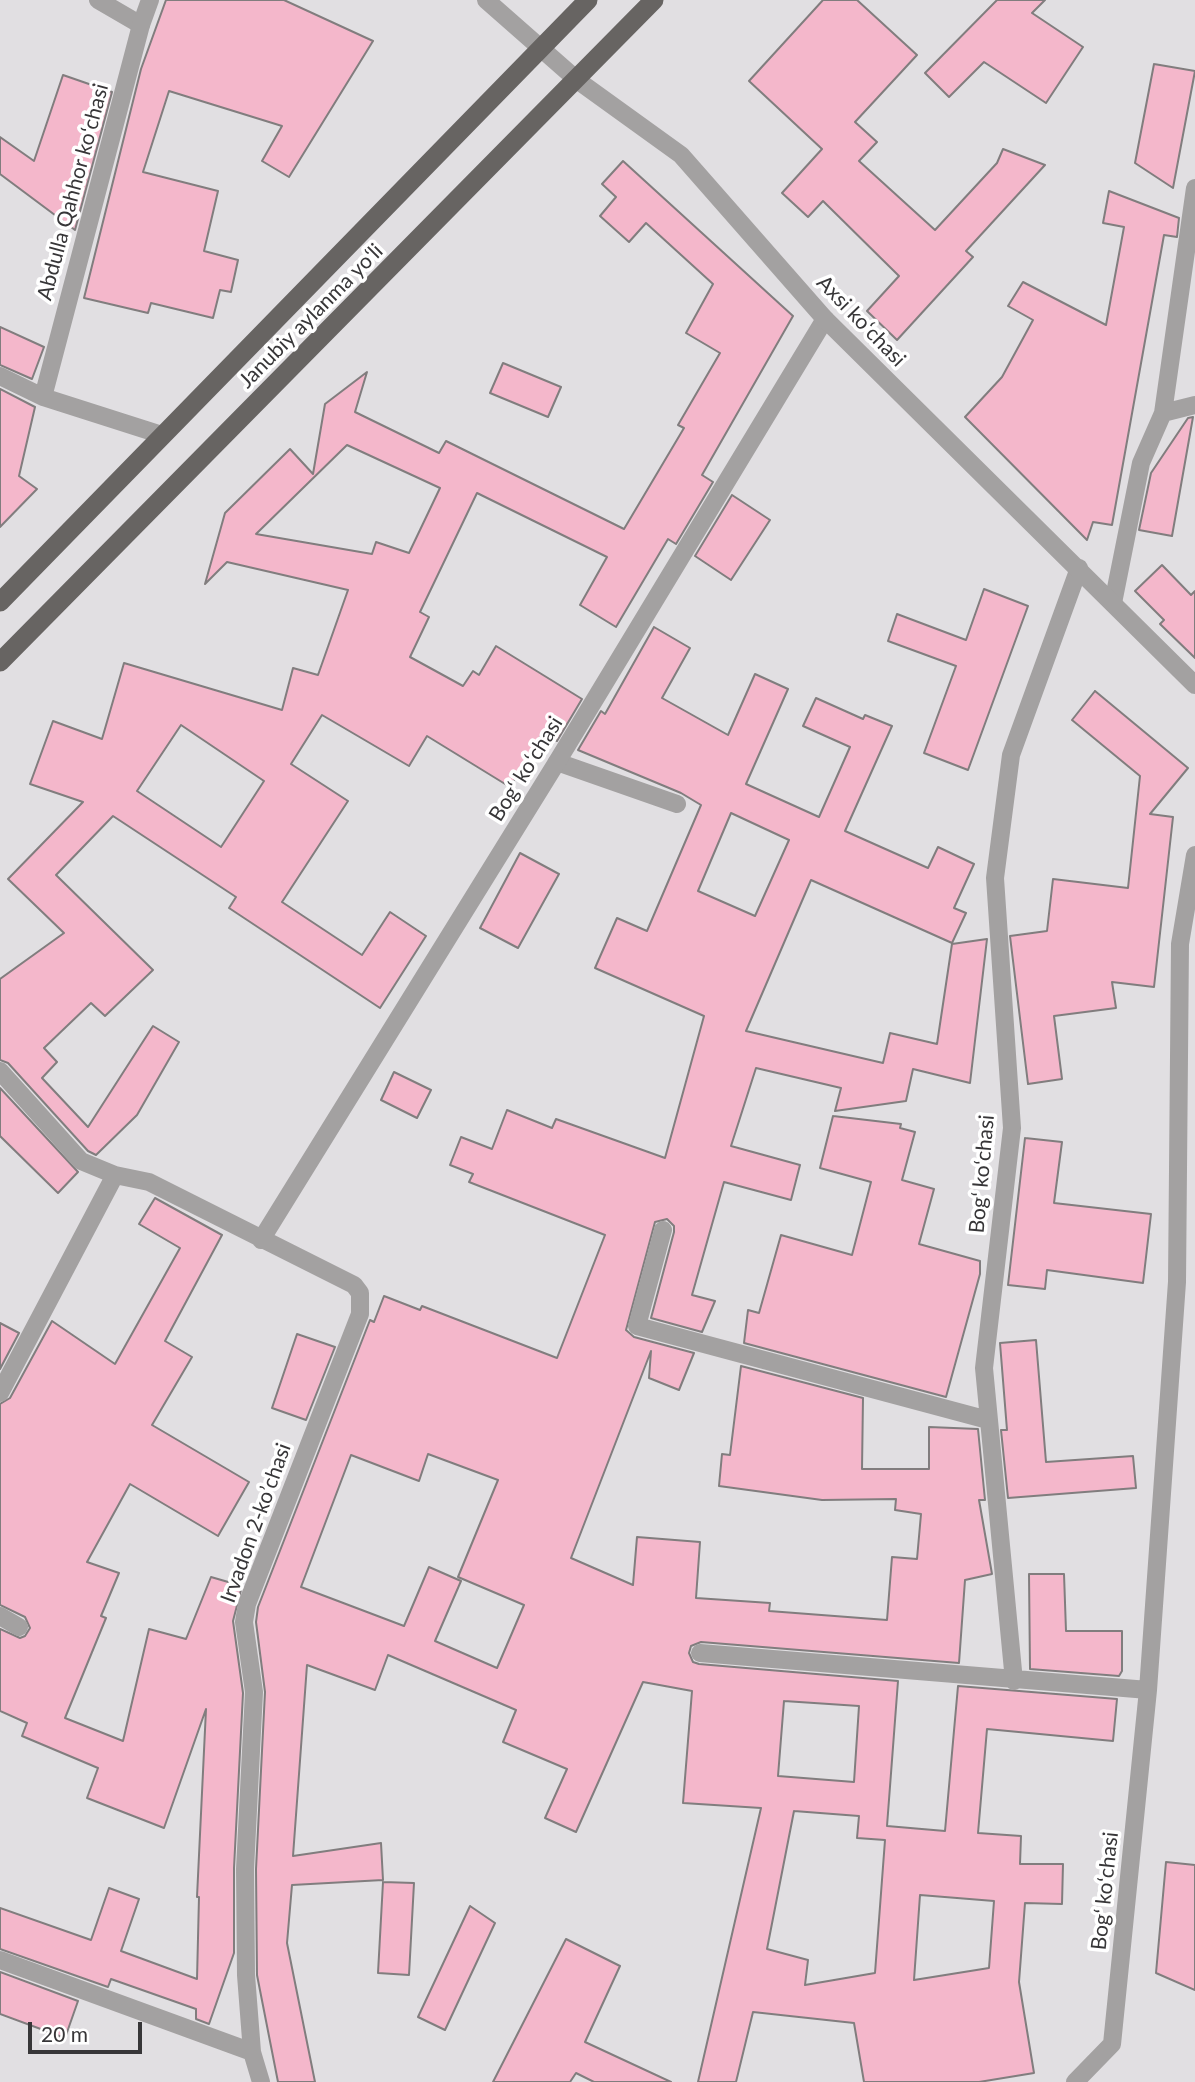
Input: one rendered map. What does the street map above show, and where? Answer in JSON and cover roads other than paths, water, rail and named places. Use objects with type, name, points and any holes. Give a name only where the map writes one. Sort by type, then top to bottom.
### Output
[{"type":"highway","name":"Janubiy aylanma yoʻli","points":[[0,602],[588,0]]},
{"type":"highway","name":"Janubiy aylanma yoʻli","points":[[0,662],[654,0]]},
{"type":"street","points":[[98,0],[141,25]]},
{"type":"street","name":"Abdulla Qahhor koʻchasi","points":[[43,397],[141,25],[150,0]]},
{"type":"street","name":"Axsi koʻchasi","points":[[486,0],[577,80],[681,155],[825,319],[1195,685]]},
{"type":"street","points":[[1113,603],[1141,463],[1163,413],[1195,188]]},
{"type":"street","name":"Bogʻ koʻchasi","points":[[261,1240],[557,762],[825,319]]},
{"type":"street","points":[[0,376],[43,397],[162,435]]},
{"type":"street","points":[[1163,413],[1195,405]]},
{"type":"street","name":"Bogʻ koʻchasi","points":[[1014,1681],[984,1368],[1012,1128],[995,878],[1011,755],[1079,568]]},
{"type":"street","points":[[557,762],[677,804]]},
{"type":"street","name":"Bogʻ koʻchasi","points":[[1075,2082],[1112,2044],[1148,1690],[1177,1282],[1180,944],[1195,855]]},
{"type":"street","name":"Irvadon 2-koʼchasi","points":[[0,1071],[81,1161],[116,1175],[149,1182],[354,1285],[360,1293],[362,1304],[247,1604],[244,1622],[254,1692],[245,1869],[246,1975],[252,2052],[261,2082]]},
{"type":"street","points":[[0,1393],[116,1175]]},
{"type":"street","points":[[663,1230],[637,1326],[988,1420]]},
{"type":"street","points":[[0,1616],[19,1627]]},
{"type":"street","points":[[700,1653],[1148,1690]]},
{"type":"street","points":[[0,1960],[252,2052]]}]
